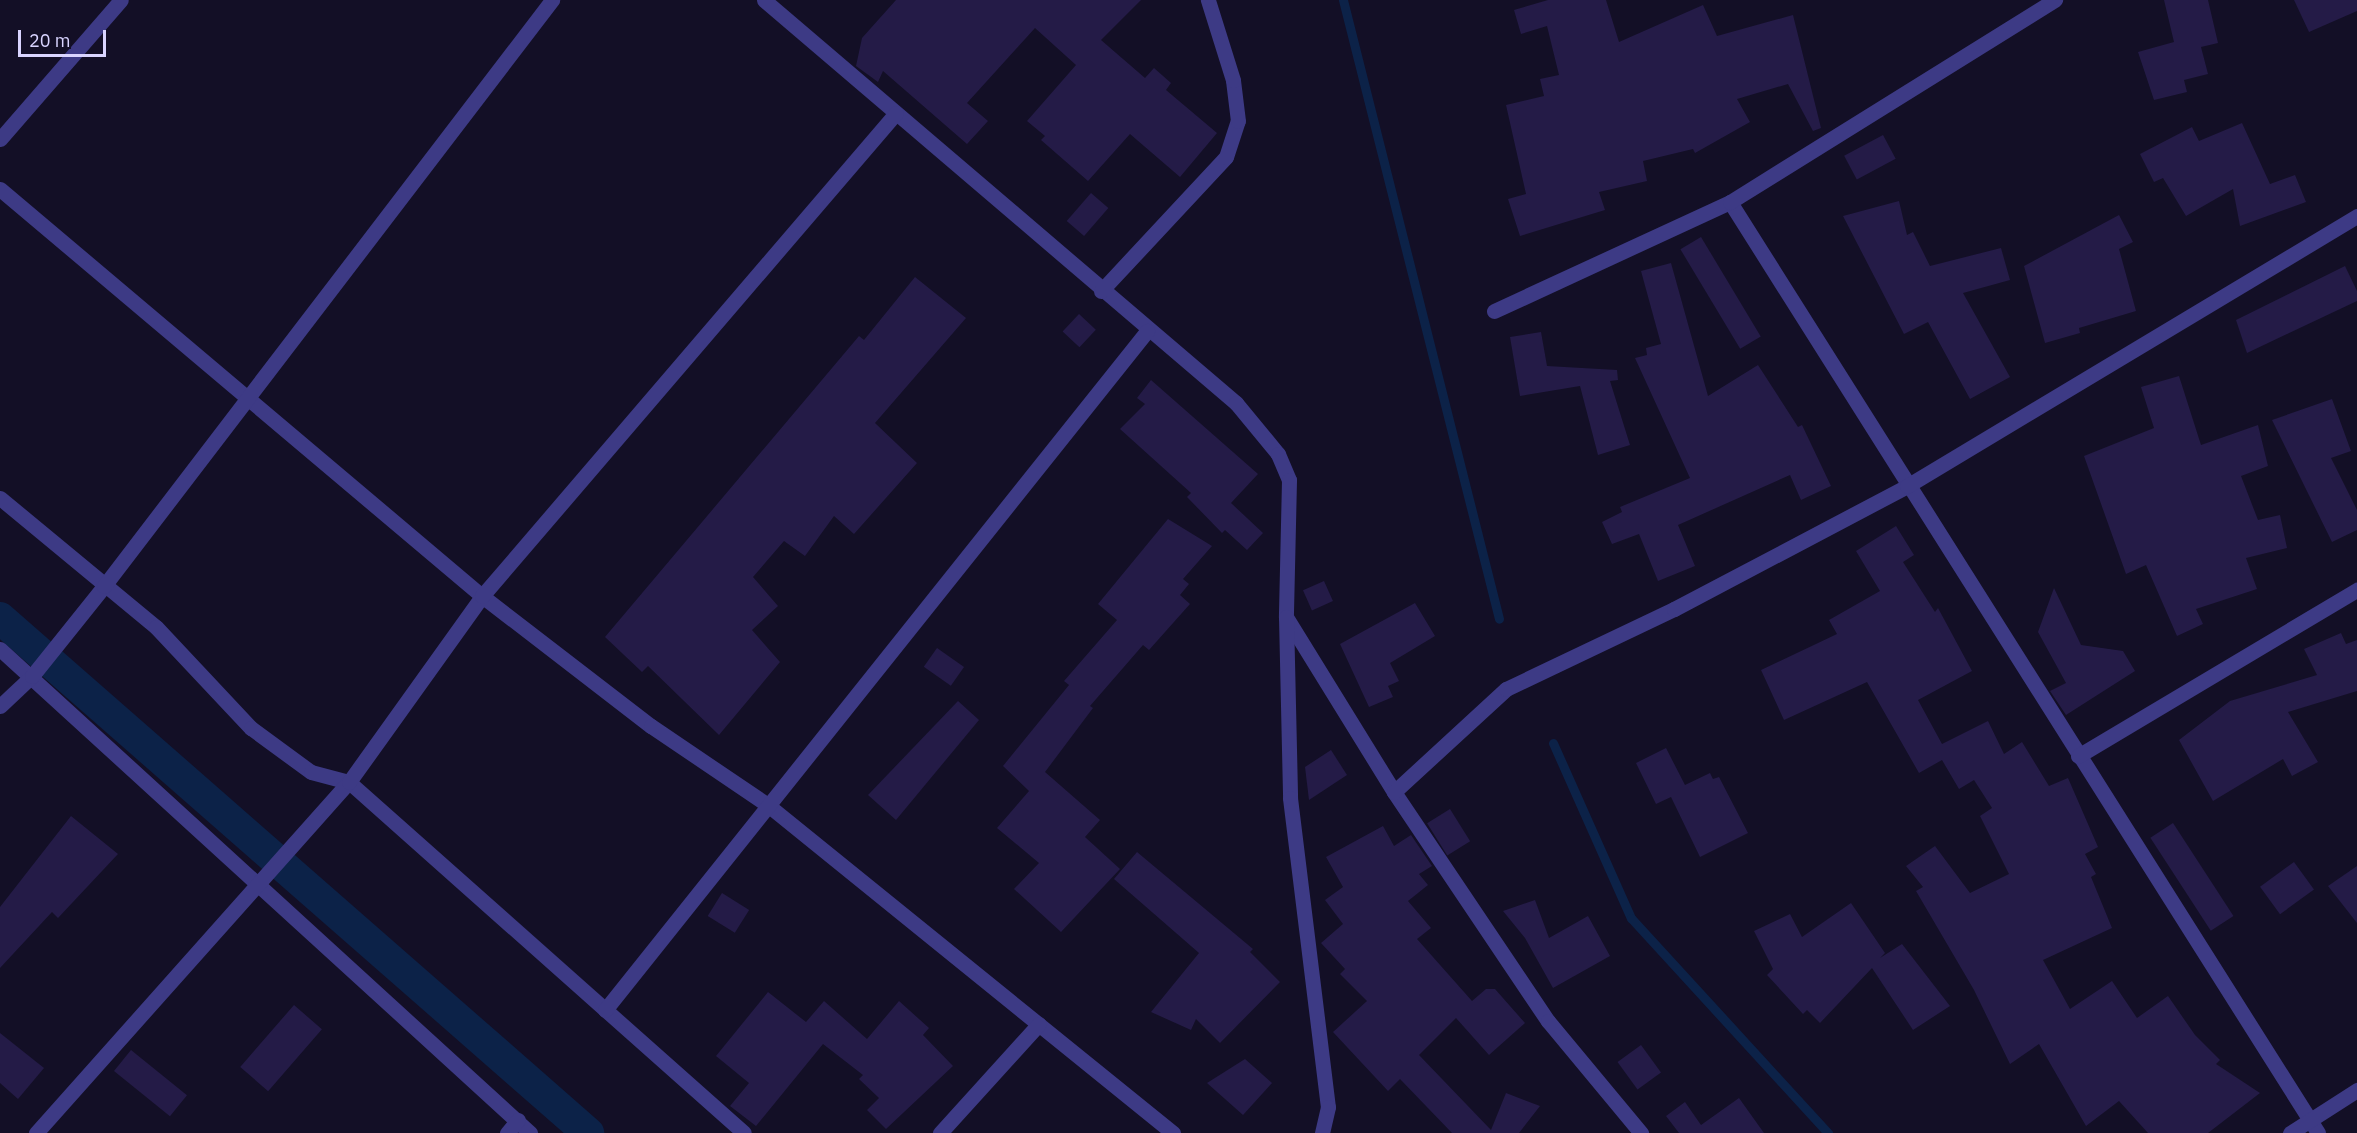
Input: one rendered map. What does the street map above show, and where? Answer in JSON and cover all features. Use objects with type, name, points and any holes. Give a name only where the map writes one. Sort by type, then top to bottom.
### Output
[{"type":"street","points":[[0,139],[121,0]]},
{"type":"street","points":[[0,706],[32,675],[104,586],[552,0]]},
{"type":"street","points":[[764,0],[1147,331],[1236,403],[1278,454],[1289,480],[1286,617],[1290,798],[1328,1107],[1322,1133]]},
{"type":"street","points":[[1101,291],[1226,157],[1238,121],[1233,80],[1208,0]]},
{"type":"street","points":[[1494,311],[1730,202],[2055,0]]},
{"type":"street","points":[[36,1133],[349,782],[482,596],[896,113]]},
{"type":"street","points":[[0,189],[246,401],[482,596],[651,726],[769,806],[1173,1133]]},
{"type":"street","points":[[1730,202],[1907,486],[2318,1133]]},
{"type":"street","points":[[1394,792],[1506,689],[1674,609],[1907,486],[2357,216]]},
{"type":"street","points":[[605,1010],[1147,331]]},
{"type":"street","points":[[0,498],[156,627],[202,681],[284,754],[311,772],[349,782],[744,1133]]},
{"type":"street","points":[[2078,756],[2357,590]]},
{"type":"street","points":[[1286,617],[1394,792],[1548,1021],[1641,1133]]},
{"type":"street","points":[[0,649],[32,675],[530,1133]]},
{"type":"street","points":[[940,1133],[1039,1024]]},
{"type":"street","points":[[2290,1133],[2357,1090]]},
{"type":"street","points":[[507,1133],[518,1120]]},
{"type":"building","points":[[896,0],[1141,0],[1101,40],[1145,78],[1154,68],[1171,83],[1166,90],[1217,133],[1180,177],[1130,134],[1088,181],[1041,140],[1045,136],[1027,121],[1076,65],[1035,28],[967,103],[988,121],[967,144],[883,71],[878,82],[856,66],[862,38]]},
{"type":"building","points":[[1548,0],[1606,0],[1619,42],[1703,5],[1717,36],[1793,15],[1821,128],[1813,131],[1788,84],[1737,99],[1750,122],[1695,153],[1693,149],[1643,161],[1647,181],[1599,192],[1605,210],[1520,236],[1508,199],[1526,194],[1506,105],[1544,96],[1540,79],[1559,75],[1547,26],[1521,34],[1514,10]]},
{"type":"building","points":[[2164,0],[2208,0],[2218,43],[2201,47],[2208,74],[2184,80],[2187,92],[2154,100],[2138,52],[2174,42]]},
{"type":"building","points":[[2294,0],[2357,0],[2357,11],[2309,32]]},
{"type":"building","points":[[2242,123],[2270,184],[2295,175],[2306,202],[2240,226],[2233,189],[2186,216],[2163,178],[2154,182],[2140,154],[2192,127],[2199,141]]},
{"type":"building","points":[[1883,135],[1896,159],[1857,179],[1844,156]]},
{"type":"building","points":[[1091,193],[1108,208],[1084,236],[1067,221]]},
{"type":"building","points":[[1899,201],[1907,235],[1913,232],[1930,266],[2001,248],[2010,280],[1963,293],[2010,377],[1970,399],[1928,322],[1904,334],[1843,216]]},
{"type":"building","points":[[2119,215],[2133,242],[2119,249],[2136,311],[2079,328],[2080,333],[2045,343],[2024,266]]},
{"type":"building","points":[[1701,237],[1761,336],[1740,349],[1680,249]]},
{"type":"building","points":[[1671,263],[1708,396],[1758,365],[1798,427],[1802,425],[1831,486],[1801,500],[1790,475],[1678,525],[1695,566],[1658,581],[1639,534],[1612,544],[1602,522],[1622,512],[1620,507],[1690,478],[1635,358],[1647,355],[1646,348],[1661,344],[1641,271]]},
{"type":"building","points":[[2345,266],[2357,291],[2357,301],[2247,353],[2236,320]]},
{"type":"building","points":[[915,277],[966,318],[875,423],[917,463],[854,534],[834,516],[805,556],[784,541],[753,577],[778,606],[752,630],[780,662],[719,735],[648,666],[642,672],[605,637],[859,336],[864,340]]},
{"type":"building","points":[[1079,314],[1096,330],[1079,347],[1063,332]]},
{"type":"building","points":[[1541,332],[1547,366],[1617,370],[1618,380],[1610,381],[1630,445],[1598,455],[1580,386],[1520,396],[1510,337]]},
{"type":"building","points":[[2179,376],[2201,445],[2258,425],[2268,466],[2241,476],[2258,520],[2280,515],[2287,548],[2246,558],[2257,589],[2196,609],[2203,624],[2177,636],[2146,565],[2126,574],[2084,456],[2154,428],[2141,387]]},
{"type":"building","points":[[1151,380],[1258,474],[1231,503],[1263,533],[1247,550],[1225,530],[1222,533],[1187,497],[1191,493],[1120,429],[1145,404],[1137,398]]},
{"type":"building","points":[[2332,399],[2351,451],[2331,458],[2357,510],[2357,530],[2332,542],[2272,420]]},
{"type":"building","points":[[1168,519],[1212,546],[1183,579],[1189,584],[1180,595],[1190,604],[1149,650],[1143,645],[1090,706],[1093,708],[1045,772],[1100,820],[1085,837],[1120,869],[1061,932],[1014,889],[1039,863],[997,828],[1029,791],[1003,766],[1069,685],[1064,681],[1117,620],[1098,604]]},
{"type":"building","points":[[1896,526],[1914,555],[1903,562],[1935,612],[1938,608],[1972,671],[1918,700],[1942,744],[1988,721],[2004,754],[2022,742],[2049,786],[2068,778],[2098,847],[2085,854],[2096,874],[2091,877],[2112,928],[2043,960],[2070,1009],[2112,981],[2137,1018],[2168,996],[2195,1035],[2220,1060],[2216,1064],[2260,1093],[2208,1133],[2148,1133],[2119,1101],[2086,1126],[2039,1044],[2010,1064],[1974,990],[1916,891],[1923,887],[1906,866],[1935,846],[1970,893],[2009,874],[1980,816],[1992,808],[1974,780],[1959,789],[1942,760],[1919,773],[1867,682],[1784,720],[1761,670],[1837,634],[1829,620],[1880,591],[1856,551]]},
{"type":"building","points":[[1324,581],[1333,601],[1312,610],[1303,590]]},
{"type":"building","points":[[2054,588],[2081,645],[2123,651],[2135,671],[2066,715],[2050,691],[2066,683],[2038,632]]},
{"type":"building","points":[[1415,603],[1435,636],[1390,663],[1399,681],[1388,686],[1393,697],[1369,707],[1340,644]]},
{"type":"building","points":[[2341,633],[2346,644],[2357,640],[2357,691],[2288,712],[2318,762],[2292,776],[2283,759],[2213,801],[2179,740],[2230,701],[2317,675],[2304,649]]},
{"type":"building","points":[[937,648],[964,667],[951,686],[924,667]]},
{"type":"building","points":[[958,701],[979,720],[896,820],[868,795]]},
{"type":"building","points":[[1666,748],[1685,785],[1710,773],[1713,779],[1719,777],[1748,833],[1700,857],[1671,797],[1656,804],[1636,763]]},
{"type":"building","points":[[1331,750],[1347,775],[1309,800],[1305,767]]},
{"type":"building","points":[[1450,809],[1470,841],[1447,856],[1427,823]]},
{"type":"building","points":[[71,816],[118,854],[58,918],[52,912],[0,968],[0,907]]},
{"type":"building","points":[[2173,823],[2233,916],[2211,931],[2150,838]]},
{"type":"building","points":[[1383,826],[1394,846],[1411,835],[1432,866],[1419,874],[1428,885],[1408,901],[1431,928],[1417,939],[1472,1001],[1486,989],[1495,989],[1525,1023],[1489,1055],[1456,1018],[1419,1055],[1491,1130],[1506,1093],[1540,1106],[1519,1133],[1452,1133],[1400,1079],[1388,1091],[1333,1032],[1367,1001],[1340,974],[1345,969],[1321,943],[1343,924],[1325,900],[1343,887],[1326,857]]},
{"type":"building","points":[[1137,852],[1253,949],[1250,952],[1280,982],[1220,1043],[1196,1019],[1191,1030],[1151,1012],[1199,953],[1114,879]]},
{"type":"building","points":[[2294,862],[2314,890],[2280,914],[2260,887]]},
{"type":"building","points":[[2357,866],[2357,923],[2328,886]]},
{"type":"building","points":[[722,893],[749,910],[735,933],[708,916]]},
{"type":"building","points":[[1535,900],[1549,938],[1588,916],[1610,956],[1553,988],[1525,938],[1503,911]]},
{"type":"building","points":[[1851,903],[1885,953],[1880,958],[1902,944],[1950,1006],[1913,1030],[1872,968],[1820,1023],[1807,1010],[1803,1014],[1767,975],[1773,969],[1754,931],[1790,914],[1802,937]]},
{"type":"building","points":[[768,992],[806,1022],[824,1001],[867,1039],[899,1001],[929,1028],[923,1035],[953,1066],[886,1129],[867,1110],[879,1098],[859,1079],[863,1075],[823,1044],[756,1126],[730,1106],[749,1083],[716,1056]]},
{"type":"building","points":[[294,1005],[322,1029],[268,1091],[240,1067]]},
{"type":"building","points":[[0,1033],[44,1068],[18,1099],[0,1083]]},
{"type":"building","points":[[1641,1045],[1661,1073],[1638,1090],[1618,1062]]},
{"type":"building","points":[[131,1050],[187,1095],[170,1116],[114,1071]]},
{"type":"building","points":[[1245,1059],[1272,1083],[1243,1115],[1207,1083]]},
{"type":"building","points":[[1739,1098],[1764,1133],[1679,1133],[1666,1116],[1685,1102],[1701,1125]]},
{"type":"waterway","points":[[1343,0],[1499,619]]},
{"type":"waterway","points":[[0,618],[588,1133]]},
{"type":"waterway","points":[[1553,743],[1631,918],[1828,1133]]}]
